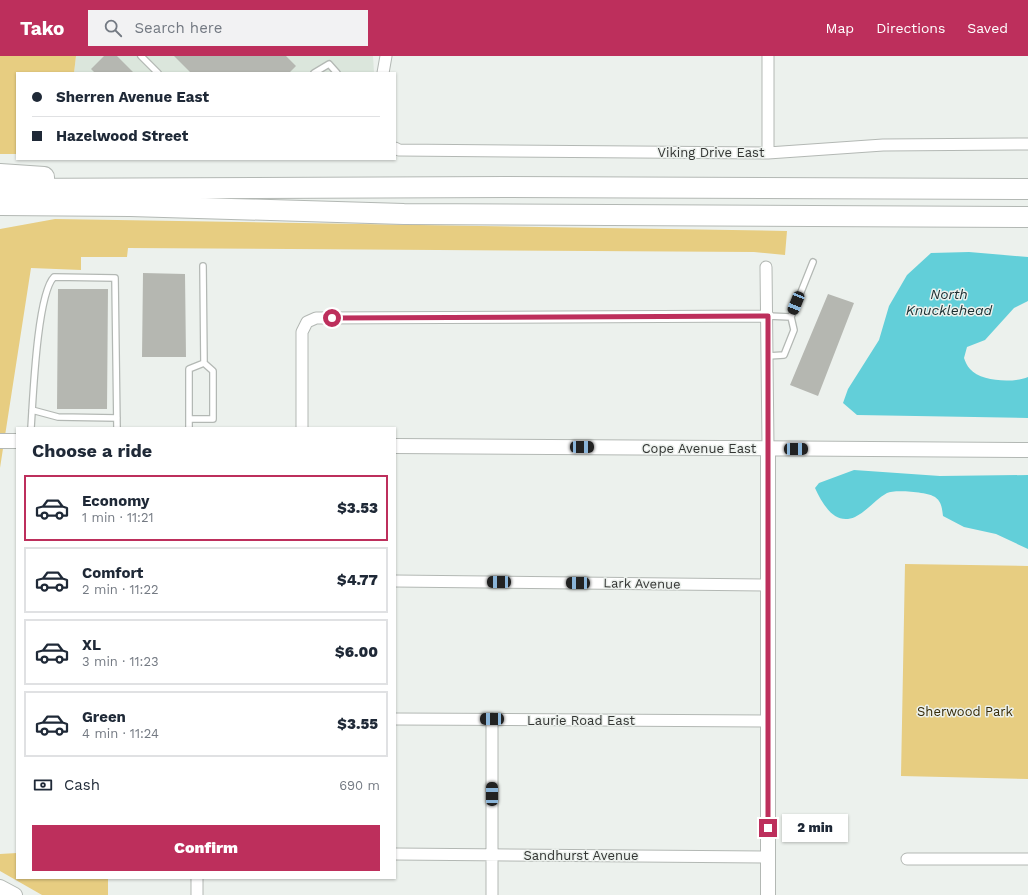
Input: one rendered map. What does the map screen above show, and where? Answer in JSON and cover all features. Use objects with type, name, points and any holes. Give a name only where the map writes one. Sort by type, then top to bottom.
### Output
[{"type":"highway","points":[[0,174],[110,181],[157,188]]},
{"type":"highway","points":[[0,189],[507,186],[1028,189]]},
{"type":"highway","points":[[0,205],[412,214],[1028,217]]},
{"type":"highway","points":[[0,219],[61,214],[213,209]]},
{"type":"street","points":[[768,56],[768,153]]},
{"type":"street","name":"Viking Drive East","points":[[396,148],[407,150],[768,153],[883,145],[1028,144]]},
{"type":"street","points":[[766,268],[768,316],[768,895]]},
{"type":"street","points":[[302,427],[302,332],[307,322],[316,318],[768,316]]},
{"type":"street","points":[[0,441],[16,441]]},
{"type":"street","name":"Cope Avenue East","points":[[396,446],[1028,450]]},
{"type":"street","name":"Lark Avenue","points":[[396,581],[768,585]]},
{"type":"street","name":"Laurie Road East","points":[[396,719],[768,721]]},
{"type":"street","points":[[492,719],[492,895]]},
{"type":"street","name":"Sandhurst Avenue","points":[[396,854],[768,857]]},
{"type":"street","points":[[908,859],[1028,859]]},
{"type":"street","points":[[197,879],[197,895]]},
{"type":"street","points":[[0,887],[15,895]]},
{"type":"lane","points":[[141,56],[157,72]]},
{"type":"lane","points":[[316,72],[329,64],[337,72]]},
{"type":"lane","points":[[768,356],[784,355],[794,330],[791,317],[813,262]]},
{"type":"lane","points":[[190,418],[213,418],[213,371],[204,363],[204,266]]},
{"type":"lane","points":[[31,427],[42,303],[49,282],[54,277],[115,278],[117,427]]},
{"type":"lane","points":[[768,316],[791,317]]},
{"type":"lane","points":[[189,427],[189,369],[204,363]]},
{"type":"lane","points":[[32,410],[58,417],[117,418]]},
{"type":"shaded area","points":[[76,56],[373,56],[374,72],[74,72]]},
{"type":"green space","points":[[0,56],[76,56],[74,72],[16,72],[16,154],[0,154]]},
{"type":"green space","points":[[55,219],[787,231],[785,255],[754,252],[128,248],[127,257],[81,257],[81,270],[31,268],[0,468],[0,229]]},
{"type":"green space","name":"Sherwood Park","points":[[905,564],[1028,566],[1028,779],[901,776]]},
{"type":"green space","points":[[16,853],[16,879],[108,879],[108,895],[42,895],[0,871],[0,854]]},
{"type":"water","name":"North Knucklehead","points":[[969,252],[1028,257],[1028,301],[1014,308],[985,340],[967,347],[964,358],[970,369],[982,377],[1006,381],[1028,377],[1028,418],[857,415],[843,403],[848,389],[879,340],[889,306],[907,275],[931,253]]},
{"type":"water","points":[[854,470],[940,476],[1028,475],[1028,549],[996,534],[964,527],[943,516],[940,503],[935,497],[919,492],[897,491],[887,493],[864,512],[855,517],[848,519],[835,516],[825,506],[815,488],[819,483]]},
{"type":"building","points":[[104,56],[117,56],[133,72],[94,72],[91,69]]},
{"type":"building","points":[[174,56],[286,56],[296,66],[290,72],[190,72]]},
{"type":"building","points":[[143,273],[185,274],[186,357],[142,357]]},
{"type":"building","points":[[58,289],[108,289],[107,409],[57,409]]},
{"type":"building","points":[[828,294],[854,303],[818,396],[790,385]]},
{"type":"route","points":[[332,318],[768,316],[768,828]]}]
